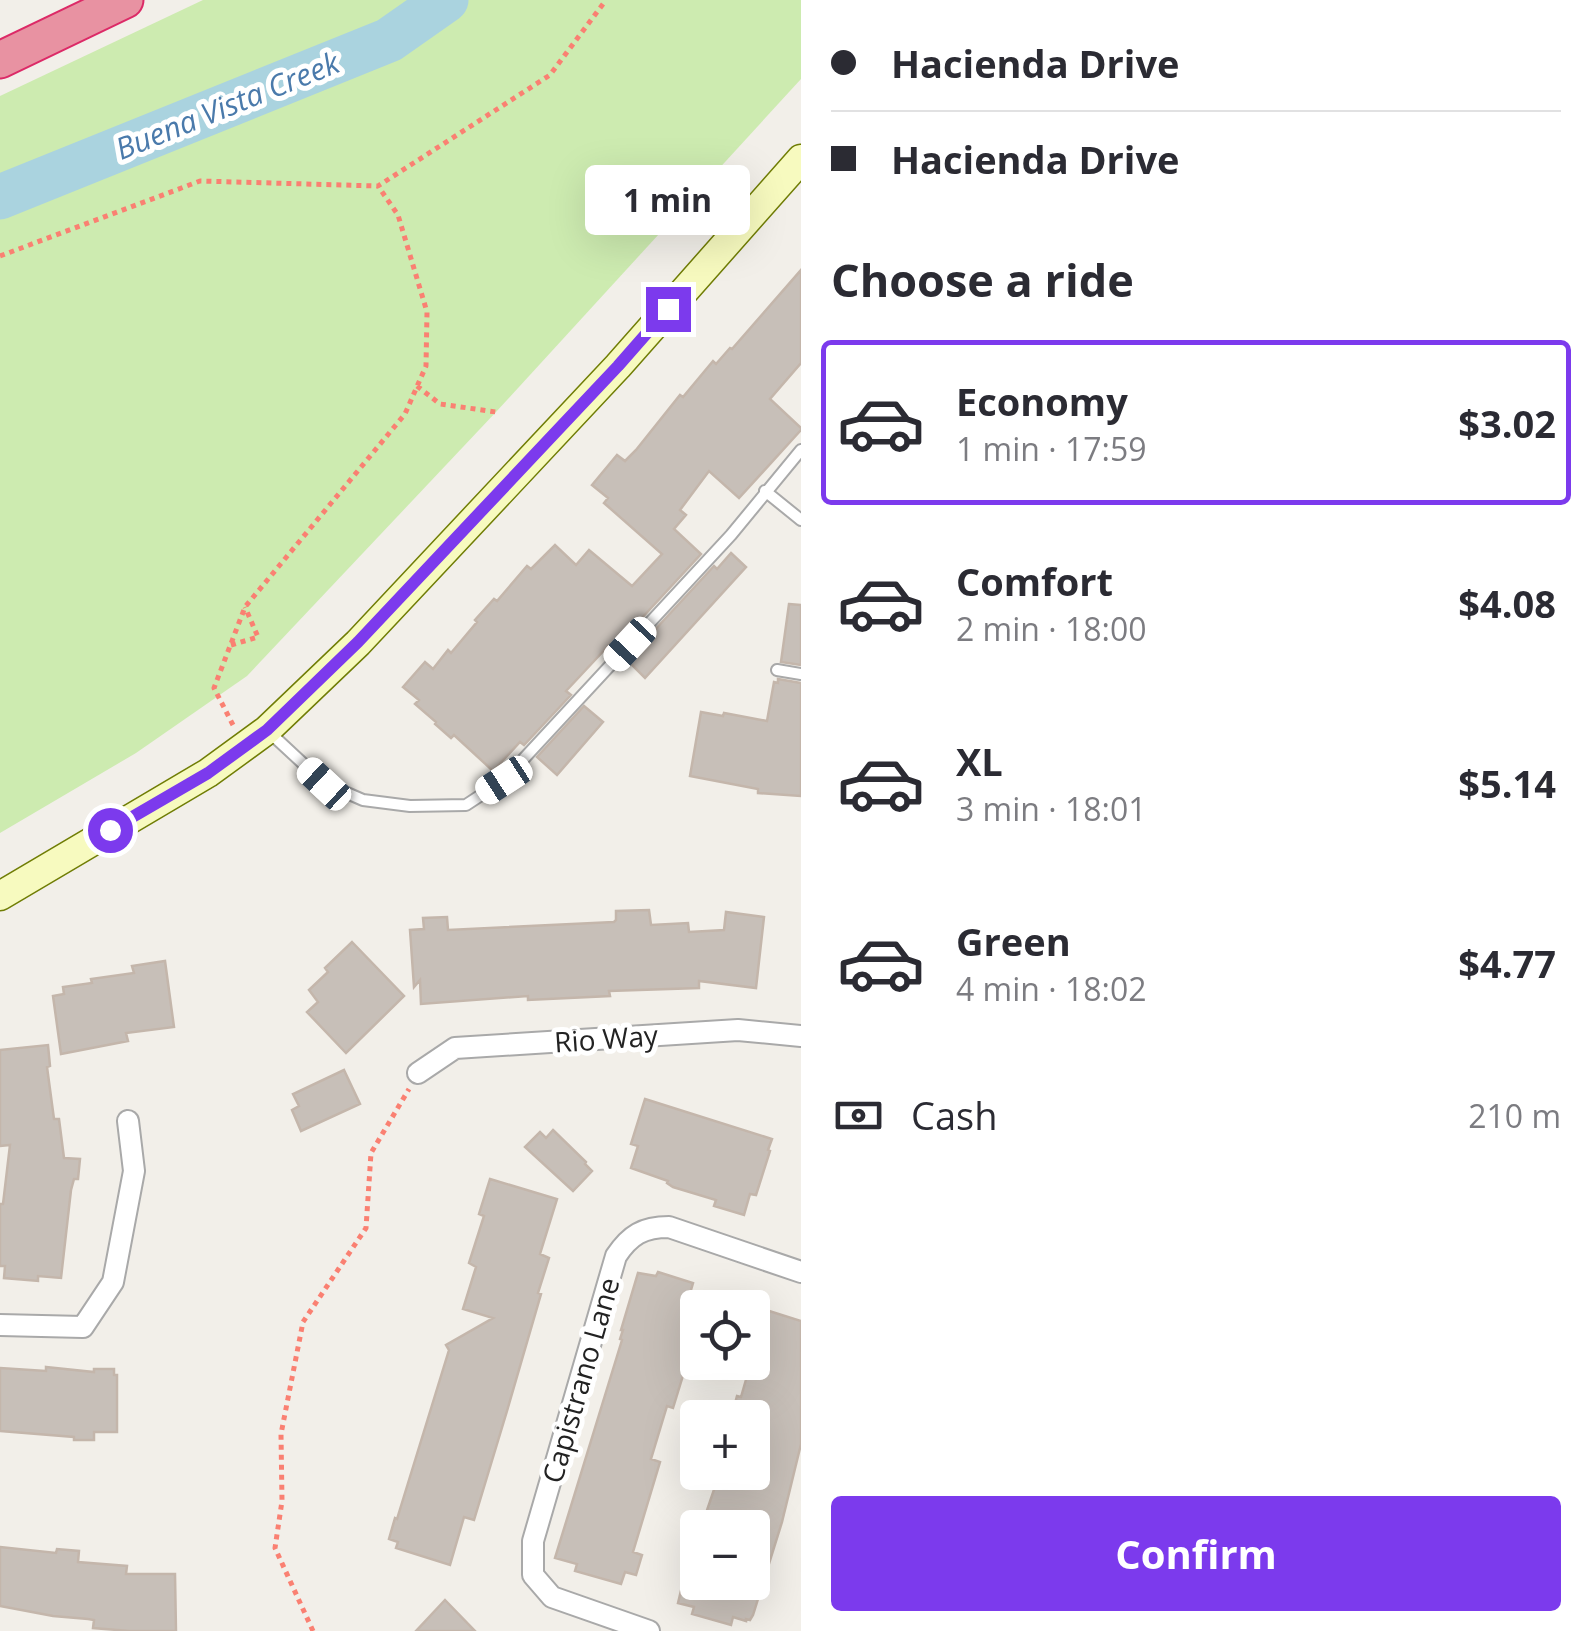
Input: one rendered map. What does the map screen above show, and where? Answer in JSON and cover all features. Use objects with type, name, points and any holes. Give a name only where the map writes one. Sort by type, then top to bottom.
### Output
[{"type":"highway","points":[[0,60],[125,0]]},
{"type":"main road","points":[[0,896],[208,773],[256,738],[358,642],[604,380],[801,158]]},
{"type":"street","name":"Rio Way","points":[[418,1073],[455,1048],[738,1030],[801,1036]]},
{"type":"street","points":[[0,1325],[82,1326],[112,1282],[134,1171],[128,1120]]},
{"type":"street","name":"Capistrano Lane","points":[[649,1631],[552,1596],[533,1574],[533,1541],[616,1256],[626,1240],[653,1227],[669,1227],[801,1272]]},
{"type":"lane","points":[[256,738],[324,784],[363,800],[410,806],[466,805],[504,780],[731,534],[801,450]]},
{"type":"lane","points":[[765,490],[801,520]]},
{"type":"lane","points":[[777,670],[801,674]]},
{"type":"path","points":[[0,256],[200,181],[378,186],[550,75],[606,0]]},
{"type":"path","points":[[256,738],[214,688],[245,607],[404,414],[426,366],[427,312],[398,215],[378,186]]},
{"type":"path","points":[[417,386],[440,404],[496,412]]},
{"type":"path","points":[[231,645],[258,637],[245,607]]},
{"type":"path","points":[[313,1631],[275,1548],[282,1500],[284,1416],[303,1322],[366,1228],[371,1154],[418,1073]]},
{"type":"green space","points":[[203,0],[801,0],[801,79],[247,676],[136,753],[0,833],[0,96]]},
{"type":"building","points":[[801,270],[801,363],[770,399],[801,430],[739,498],[709,471],[680,510],[686,515],[674,529],[701,554],[614,648],[610,644],[566,691],[571,695],[524,745],[520,742],[493,771],[454,735],[451,738],[435,724],[415,704],[419,700],[403,687],[425,662],[433,669],[448,650],[451,653],[494,599],[497,601],[527,566],[531,569],[555,545],[576,565],[589,550],[632,586],[662,554],[604,503],[608,498],[592,485],[617,455],[625,461],[636,450],[680,395],[683,397],[713,361],[716,364],[732,349]]},
{"type":"building","points":[[731,553],[746,567],[645,678],[627,660],[714,566],[717,569]]},
{"type":"building","points":[[789,604],[801,605],[801,665],[781,662]]},
{"type":"building","points":[[778,679],[801,683],[801,796],[758,793],[758,789],[690,776],[701,712],[767,721],[774,682],[778,683]]},
{"type":"building","points":[[584,706],[603,722],[557,775],[537,757]]},
{"type":"building","points":[[649,910],[651,925],[688,923],[689,932],[724,930],[726,912],[764,917],[756,988],[699,981],[699,988],[609,991],[610,996],[528,1000],[528,996],[421,1004],[420,980],[414,987],[410,930],[424,929],[423,918],[447,917],[448,930],[614,922],[616,911]]},
{"type":"building","points":[[352,942],[404,996],[346,1053],[307,1012],[318,1002],[309,990]]},
{"type":"building","points":[[165,961],[174,1027],[126,1033],[128,1041],[61,1054],[53,996],[64,994],[63,987],[134,973],[132,966]]},
{"type":"building","points":[[48,1045],[54,1119],[59,1119],[64,1158],[80,1159],[78,1179],[74,1179],[71,1190],[61,1278],[4,1278],[5,1266],[0,1266],[0,1204],[10,1145],[0,1146],[0,1050]]},
{"type":"building","points":[[344,1070],[360,1104],[301,1131],[292,1110],[299,1106],[293,1094]]},
{"type":"building","points":[[645,1099],[772,1139],[756,1195],[750,1194],[744,1215],[714,1206],[716,1200],[631,1168],[638,1146],[631,1144]]},
{"type":"building","points":[[553,1130],[592,1171],[573,1191],[525,1147],[540,1132],[546,1138]]},
{"type":"building","points":[[490,1179],[557,1199],[540,1254],[549,1258],[538,1293],[541,1294],[507,1411],[474,1520],[464,1517],[450,1565],[396,1548],[398,1542],[389,1539],[449,1350],[446,1345],[493,1318],[463,1309],[476,1267],[469,1263],[484,1216],[479,1214]]},
{"type":"building","points":[[658,1272],[693,1283],[691,1290],[680,1290],[682,1380],[673,1408],[667,1406],[651,1459],[660,1462],[633,1552],[642,1555],[636,1575],[625,1572],[621,1584],[575,1571],[577,1564],[555,1558],[622,1340],[621,1330],[638,1273],[656,1276]]},
{"type":"building","points":[[770,1311],[801,1321],[801,1444],[770,1560],[770,1510],[707,1510],[714,1490],[770,1490],[770,1400],[736,1400],[741,1397],[746,1380],[770,1380]]},
{"type":"building","points":[[46,1367],[94,1372],[114,1369],[117,1432],[94,1432],[94,1440],[74,1440],[0,1431],[0,1368],[46,1371]]},
{"type":"building","points":[[0,1547],[56,1553],[57,1549],[79,1551],[78,1562],[127,1566],[126,1574],[175,1574],[176,1631],[93,1628],[94,1620],[0,1606]]},
{"type":"building","points":[[680,1595],[680,1600],[758,1600],[750,1620],[733,1617],[731,1625],[692,1614],[694,1607],[678,1603]]},
{"type":"building","points":[[445,1600],[475,1631],[416,1631]]},
{"type":"waterway","name":"Buena Vista Creek","points":[[0,197],[389,40],[446,0]]},
{"type":"route","points":[[110,830],[208,773],[267,730],[358,642],[668,309]]}]
